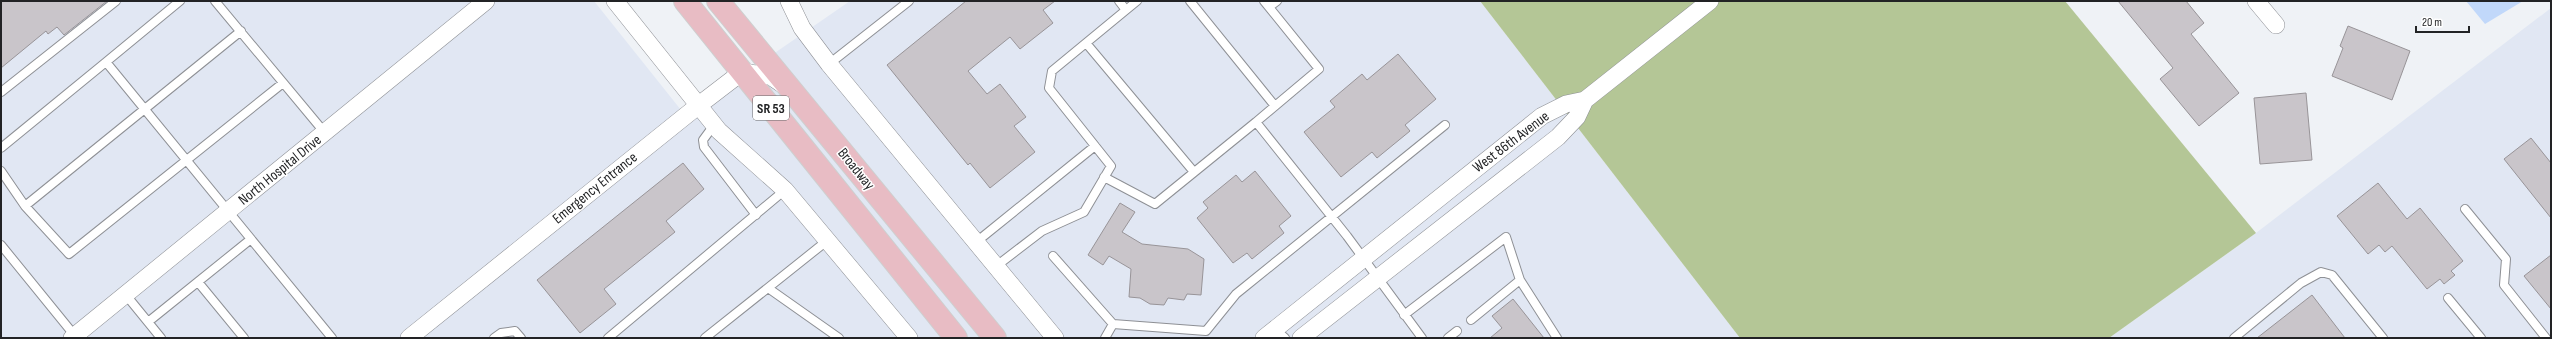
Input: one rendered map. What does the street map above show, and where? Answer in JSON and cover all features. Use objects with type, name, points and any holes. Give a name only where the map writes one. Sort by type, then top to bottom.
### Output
[{"type":"main road","name":"Broadway","points":[[685,1],[956,338]]},
{"type":"main road","name":"Broadway","points":[[718,1],[995,338]]},
{"type":"street","name":"North Hospital Drive","points":[[75,337],[486,1]]},
{"type":"street","points":[[615,1],[714,125],[785,190],[828,239],[909,338]]},
{"type":"street","points":[[789,1],[802,28],[830,64],[975,243],[1055,338]]},
{"type":"street","points":[[1585,100],[1710,1]]},
{"type":"street","points":[[2256,1],[2276,25]]},
{"type":"street","points":[[742,72],[770,76],[791,89]]},
{"type":"street","name":"Emergency Entrance","points":[[409,338],[742,72]]},
{"type":"street","name":"West 86th Avenue","points":[[1275,335],[1363,260],[1542,116],[1566,104],[1585,100]]},
{"type":"street","name":"West 86th Avenue","points":[[1302,338],[1378,280],[1558,137],[1577,117],[1585,100]]},
{"type":"lane","points":[[1,92],[116,1]]},
{"type":"lane","points":[[1,148],[180,1]]},
{"type":"lane","points":[[215,1],[325,133]]},
{"type":"lane","points":[[830,64],[909,1]]},
{"type":"lane","points":[[1119,1],[1126,10]]},
{"type":"lane","points":[[995,267],[1042,231],[1084,212],[1111,166],[1049,88],[1052,72],[1137,1]]},
{"type":"lane","points":[[1190,1],[1274,106]]},
{"type":"lane","points":[[1104,177],[1155,204],[1320,69],[1267,4],[1277,1]]},
{"type":"lane","points":[[25,206],[241,31]]},
{"type":"lane","points":[[1086,43],[1194,172]]},
{"type":"lane","points":[[106,62],[332,338]]},
{"type":"lane","points":[[1,171],[25,206],[69,254],[185,160],[284,83]]},
{"type":"lane","points":[[1256,122],[1332,217],[1422,338]]},
{"type":"lane","points":[[714,125],[702,140],[704,147],[756,214]]},
{"type":"lane","points":[[1053,256],[1113,324],[1206,335],[1236,294],[1445,125]]},
{"type":"lane","points":[[975,243],[1095,146]]},
{"type":"lane","points":[[608,338],[785,190]]},
{"type":"lane","points":[[2465,208],[2506,259],[2504,285],[2546,338]]},
{"type":"lane","points":[[1404,315],[1506,237],[1520,280],[1557,338]]},
{"type":"lane","points":[[148,322],[251,239]]},
{"type":"lane","points":[[705,338],[828,239]]},
{"type":"lane","points":[[1,245],[75,337]]},
{"type":"lane","points":[[2234,338],[2301,283],[2321,272],[2332,275],[2383,338]]},
{"type":"lane","points":[[1471,320],[1520,280]]},
{"type":"lane","points":[[198,282],[244,338]]},
{"type":"lane","points":[[768,288],[839,338]]},
{"type":"lane","points":[[126,295],[161,338]]},
{"type":"lane","points":[[2448,298],[2481,338]]},
{"type":"lane","points":[[1105,338],[1113,324]]},
{"type":"lane","points":[[494,338],[501,333],[515,331],[521,338]]},
{"type":"lane","points":[[1448,338],[1457,331]]},
{"type":"shaded area","points":[[1,1],[594,1],[685,115],[850,1],[1480,1],[1740,338],[1,338]]},
{"type":"shaded area","points":[[2551,8],[2551,338],[2109,338],[2256,233]]},
{"type":"green space","points":[[1480,1],[2065,1],[2256,233],[2109,338],[1740,338]]},
{"type":"water","points":[[2466,1],[2523,1],[2485,24]]},
{"type":"building","points":[[1,1],[107,1],[64,35],[57,27],[48,34],[46,31],[1,68]]},
{"type":"building","points":[[966,1],[1055,1],[1043,10],[1053,23],[1020,49],[1010,37],[968,71],[987,94],[1000,84],[1026,117],[1014,126],[1035,152],[990,188],[970,163],[968,165],[887,65]]},
{"type":"building","points":[[2118,1],[2186,1],[2204,23],[2191,34],[2239,93],[2199,126],[2160,79],[2173,68]]},
{"type":"building","points":[[2348,26],[2410,51],[2392,100],[2332,76],[2343,48],[2340,46]]},
{"type":"building","points":[[1398,54],[1436,99],[1405,125],[1410,131],[1377,158],[1372,152],[1341,177],[1304,132],[1335,107],[1330,101],[1362,74],[1367,80]]},
{"type":"building","points":[[2306,93],[2312,160],[2260,164],[2254,98]]},
{"type":"building","points":[[2531,138],[2551,163],[2551,218],[2504,159]]},
{"type":"building","points":[[683,163],[704,189],[666,221],[675,232],[604,289],[616,304],[580,333],[537,280]]},
{"type":"building","points":[[1255,171],[1291,216],[1279,226],[1284,233],[1252,259],[1247,253],[1233,263],[1197,218],[1208,208],[1203,202],[1236,175],[1242,182]]},
{"type":"building","points":[[2378,183],[2407,219],[2420,208],[2463,261],[2451,271],[2455,275],[2444,284],[2440,279],[2427,289],[2392,246],[2385,252],[2379,245],[2368,254],[2337,216]]},
{"type":"building","points":[[1120,203],[1135,212],[1122,232],[1142,244],[1188,249],[1204,259],[1201,295],[1187,294],[1184,300],[1168,298],[1164,305],[1150,304],[1140,298],[1129,297],[1131,269],[1109,256],[1103,265],[1088,255]]},
{"type":"building","points":[[2551,255],[2551,309],[2524,276]]},
{"type":"building","points":[[2312,295],[2345,338],[2257,338]]},
{"type":"building","points":[[1513,299],[1544,338],[1490,338],[1502,328],[1492,316]]}]
